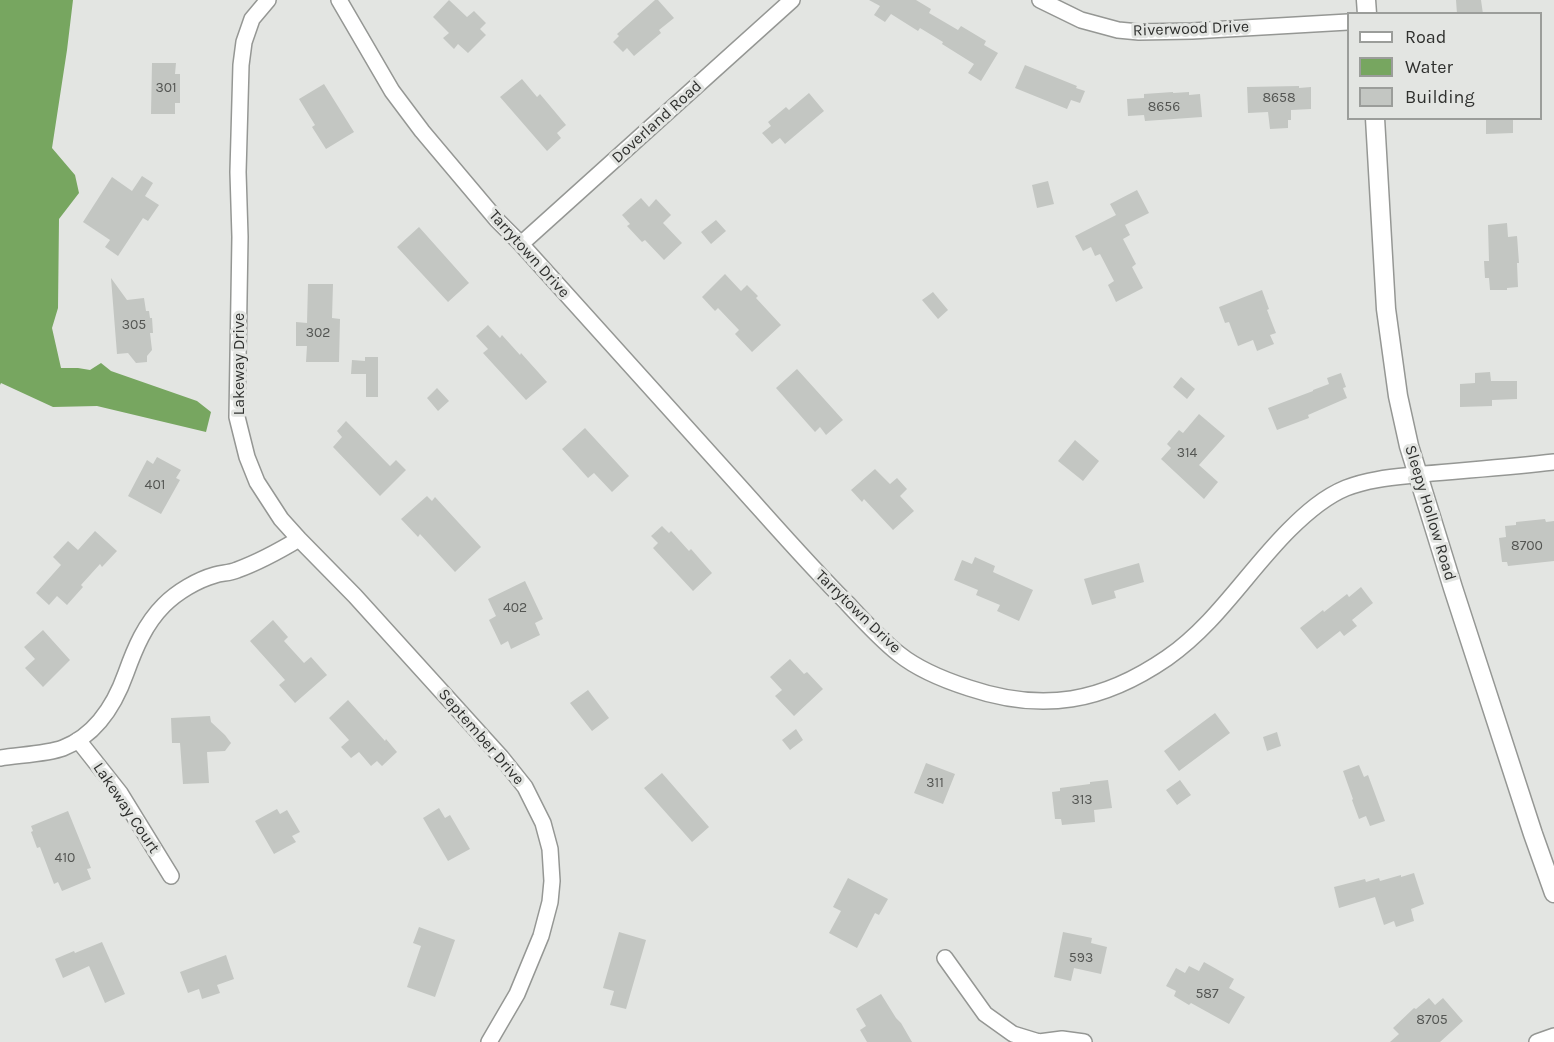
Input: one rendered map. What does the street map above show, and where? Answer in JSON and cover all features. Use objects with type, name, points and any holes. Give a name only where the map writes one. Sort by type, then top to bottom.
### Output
[{"type":"street","name":"Lakeway Drive","points":[[268,0],[252,19],[244,42],[241,65],[237,417],[247,457],[257,482],[281,519],[299,539]]},
{"type":"street","name":"Tarrytown Drive","points":[[339,0],[392,91],[429,140],[497,220],[816,572],[898,654],[949,682],[982,693],[1037,702],[1070,700],[1106,690],[1135,678],[1192,638],[1226,603],[1288,531],[1312,508],[1328,497],[1347,488],[1381,479],[1554,462]]},
{"type":"street","name":"Doverland Road","points":[[521,244],[792,0]]},
{"type":"street","name":"Riverwood Drive","points":[[1040,0],[1081,20],[1118,30],[1139,32],[1347,22]]},
{"type":"street","name":"Sleepy Hollow Road","points":[[1375,120],[1386,309],[1398,396],[1409,446],[1456,598],[1554,893]]},
{"type":"street","points":[[0,758],[62,748],[90,732],[111,707],[121,688],[142,633],[165,604],[203,579],[235,571],[262,560],[299,539]]},
{"type":"street","name":"September Drive","points":[[299,539],[355,596],[501,757],[525,787],[543,823],[550,849],[552,881],[550,902],[541,936],[517,994],[489,1042]]},
{"type":"street","name":"Lakeway Court","points":[[78,740],[120,793],[171,876]]},
{"type":"street","points":[[945,958],[986,1014],[1013,1034],[1039,1042],[1062,1039],[1084,1042]]},
{"type":"street","points":[[1537,1042],[1554,1036]]},
{"type":"water","points":[[0,0],[73,0],[52,148],[75,175],[79,193],[59,219],[58,308],[52,328],[61,368],[90,370],[101,363],[111,371],[197,401],[211,412],[206,432],[97,406],[53,407],[1,383],[0,385]]},
{"type":"building","points":[[449,0],[467,17],[474,11],[486,23],[480,29],[486,35],[468,53],[458,44],[454,49],[443,38],[449,33],[433,17]]},
{"type":"building","points":[[655,0],[658,0],[674,18],[659,30],[661,33],[634,56],[627,48],[623,52],[613,42],[619,36],[617,34]]},
{"type":"building","points":[[869,0],[916,0],[931,9],[929,13],[958,30],[961,26],[986,41],[984,45],[998,53],[981,81],[968,73],[974,64],[920,28],[918,31],[891,14],[885,22],[874,15],[880,6]]},
{"type":"building","points":[[1456,0],[1481,0],[1483,12],[1457,12]]},
{"type":"building","points":[[152,63],[176,63],[175,74],[180,74],[180,103],[175,103],[175,114],[151,114]]},
{"type":"building","points":[[1025,65],[1085,91],[1080,103],[1071,100],[1067,109],[1015,88]]},
{"type":"building","points":[[522,79],[537,97],[540,94],[566,125],[557,133],[561,138],[547,151],[500,97]]},
{"type":"building","points":[[324,84],[354,132],[326,149],[312,127],[315,125],[299,99]]},
{"type":"building","points":[[1299,86],[1299,88],[1311,87],[1311,109],[1291,110],[1288,128],[1270,129],[1268,112],[1248,113],[1247,87]]},
{"type":"building","points":[[1189,92],[1189,95],[1200,94],[1202,117],[1145,121],[1144,115],[1128,116],[1127,99],[1144,98],[1144,94]]},
{"type":"building","points":[[809,93],[824,111],[785,144],[780,138],[772,144],[762,133],[771,126],[768,122],[786,107],[789,110]]},
{"type":"building","points":[[1486,120],[1513,120],[1513,133],[1486,134]]},
{"type":"building","points":[[142,176],[153,183],[145,196],[159,205],[148,221],[143,218],[118,256],[105,247],[110,240],[83,222],[112,177],[132,191]]},
{"type":"building","points":[[1048,181],[1054,204],[1037,208],[1032,185]]},
{"type":"building","points":[[1137,190],[1149,213],[1125,225],[1130,235],[1123,239],[1136,264],[1132,267],[1143,288],[1116,302],[1108,285],[1114,281],[1100,254],[1095,256],[1091,247],[1083,251],[1075,236],[1116,215],[1110,204]]},
{"type":"building","points":[[641,198],[649,207],[656,199],[671,215],[663,223],[682,243],[664,260],[645,240],[642,242],[627,226],[630,224],[622,215]]},
{"type":"building","points":[[716,220],[726,231],[711,244],[701,232]]},
{"type":"building","points":[[1507,223],[1508,237],[1517,236],[1518,287],[1507,288],[1507,290],[1490,290],[1489,278],[1485,278],[1484,261],[1489,261],[1488,225]]},
{"type":"building","points":[[419,227],[469,283],[448,302],[397,247]]},
{"type":"building","points":[[725,274],[741,291],[747,285],[781,325],[752,352],[735,334],[739,330],[718,308],[715,311],[702,297]]},
{"type":"building","points":[[111,278],[127,300],[144,298],[146,311],[149,311],[150,318],[152,318],[153,333],[150,333],[152,350],[147,356],[147,362],[136,363],[128,353],[117,354]]},
{"type":"building","points":[[308,284],[333,284],[332,318],[340,319],[339,362],[306,362],[307,346],[296,346],[296,322],[307,323]]},
{"type":"building","points":[[1262,290],[1276,333],[1270,335],[1274,344],[1257,351],[1253,340],[1238,346],[1229,322],[1225,323],[1219,307]]},
{"type":"building","points":[[933,292],[948,310],[938,319],[922,300]]},
{"type":"building","points":[[488,325],[500,338],[502,335],[520,355],[521,353],[547,382],[526,400],[483,353],[488,349],[476,336]]},
{"type":"building","points":[[365,357],[378,357],[378,397],[366,397],[366,374],[351,374],[352,360],[365,361]]},
{"type":"building","points":[[797,369],[843,420],[826,435],[820,427],[815,432],[776,388]]},
{"type":"building","points":[[1490,372],[1491,381],[1517,381],[1517,399],[1492,400],[1492,406],[1460,407],[1460,384],[1475,383],[1475,373]]},
{"type":"building","points":[[1341,373],[1347,398],[1308,415],[1309,418],[1277,430],[1268,408],[1329,384],[1327,378]]},
{"type":"building","points":[[1181,377],[1195,389],[1187,399],[1173,387]]},
{"type":"building","points":[[437,388],[449,401],[438,411],[427,398]]},
{"type":"building","points":[[1199,414],[1225,436],[1199,465],[1218,482],[1204,499],[1161,459],[1171,448],[1167,444],[1179,430],[1183,433]]},
{"type":"building","points":[[346,421],[390,466],[396,460],[406,470],[380,496],[333,447],[342,437],[337,431]]},
{"type":"building","points":[[585,428],[629,476],[612,492],[594,473],[588,478],[562,449]]},
{"type":"building","points":[[1075,440],[1099,461],[1083,481],[1058,461]]},
{"type":"building","points":[[157,457],[181,470],[176,478],[180,480],[161,514],[128,496],[147,460],[153,464]]},
{"type":"building","points":[[875,469],[890,484],[897,478],[907,489],[900,496],[914,511],[893,530],[864,499],[862,502],[851,490]]},
{"type":"building","points":[[427,496],[432,501],[435,497],[481,547],[455,572],[420,534],[418,537],[401,519]]},
{"type":"building","points":[[1545,519],[1546,522],[1554,521],[1554,561],[1508,566],[1507,562],[1502,562],[1499,538],[1506,537],[1505,526],[1516,525],[1516,522]]},
{"type":"building","points":[[662,526],[669,533],[671,531],[689,551],[691,549],[712,573],[693,591],[653,548],[658,543],[651,536]]},
{"type":"building","points":[[95,531],[117,551],[102,567],[100,564],[67,605],[57,596],[49,605],[36,593],[61,565],[53,557],[68,541],[78,550]]},
{"type":"building","points":[[975,557],[995,566],[993,572],[1033,590],[1019,621],[997,611],[1000,605],[976,595],[978,590],[954,580],[962,560],[972,564]]},
{"type":"building","points":[[1139,563],[1144,582],[1114,591],[1116,598],[1092,605],[1084,579]]},
{"type":"building","points":[[525,581],[543,619],[535,623],[540,635],[511,649],[508,641],[501,645],[489,620],[496,616],[488,599]]},
{"type":"building","points":[[1361,587],[1373,603],[1352,620],[1357,626],[1344,636],[1340,631],[1317,649],[1300,628],[1323,610],[1324,612],[1347,594],[1349,597]]},
{"type":"building","points":[[273,620],[288,637],[284,641],[304,663],[311,657],[327,675],[295,703],[279,685],[285,680],[250,641]]},
{"type":"building","points":[[43,630],[70,660],[43,687],[25,668],[35,659],[24,647]]},
{"type":"building","points":[[790,659],[804,674],[807,672],[823,689],[794,716],[775,696],[782,690],[770,677]]},
{"type":"building","points":[[588,690],[609,718],[592,731],[570,703]]},
{"type":"building","points":[[348,700],[397,752],[382,766],[377,761],[371,766],[359,752],[351,758],[341,747],[349,740],[329,718]]},
{"type":"building","points":[[1215,713],[1230,733],[1179,771],[1164,751]]},
{"type":"building","points":[[210,716],[211,722],[231,743],[225,751],[207,752],[209,783],[183,784],[180,743],[172,743],[171,718]]},
{"type":"building","points":[[796,729],[803,740],[790,750],[782,740]]},
{"type":"building","points":[[1277,732],[1281,746],[1267,751],[1263,737]]},
{"type":"building","points":[[926,763],[955,774],[943,804],[914,793]]},
{"type":"building","points":[[1359,765],[1364,777],[1368,775],[1385,821],[1370,826],[1366,816],[1359,819],[1343,771]]},
{"type":"building","points":[[662,773],[709,827],[692,842],[644,788]]},
{"type":"building","points":[[1108,780],[1112,808],[1094,810],[1095,822],[1062,825],[1061,819],[1055,819],[1052,792],[1060,791],[1060,788]]},
{"type":"building","points":[[1180,780],[1191,795],[1177,805],[1166,790]]},
{"type":"building","points":[[439,808],[445,818],[450,815],[470,849],[448,861],[423,818]]},
{"type":"building","points":[[277,809],[280,814],[287,810],[300,832],[292,836],[296,842],[274,854],[255,821]]},
{"type":"building","points":[[68,811],[91,868],[87,869],[91,879],[62,891],[58,882],[54,884],[40,847],[37,848],[31,826]]},
{"type":"building","points":[[1414,873],[1424,904],[1411,909],[1414,921],[1396,927],[1394,921],[1384,925],[1375,897],[1339,908],[1334,887],[1365,879],[1366,882],[1379,878],[1380,881]]},
{"type":"building","points":[[848,878],[888,899],[879,915],[875,913],[857,948],[829,933],[841,911],[833,907]]},
{"type":"building","points":[[419,927],[455,940],[435,997],[407,987],[421,946],[413,943]]},
{"type":"building","points":[[619,932],[646,940],[626,1009],[610,1005],[614,991],[603,988]]},
{"type":"building","points":[[1063,932],[1092,938],[1091,943],[1107,947],[1101,974],[1074,968],[1071,981],[1054,977]]},
{"type":"building","points":[[102,942],[125,994],[105,1003],[89,966],[63,978],[55,959]]},
{"type":"building","points":[[226,955],[234,979],[217,985],[220,993],[202,999],[199,989],[188,993],[180,972]]},
{"type":"building","points":[[1204,962],[1234,979],[1229,988],[1245,997],[1229,1024],[1174,996],[1176,991],[1166,986],[1176,968],[1185,973],[1189,966],[1199,971]]},
{"type":"building","points":[[881,994],[912,1042],[867,1042],[860,1030],[866,1026],[856,1009]]},
{"type":"building","points":[[1429,998],[1435,1005],[1443,998],[1463,1021],[1440,1042],[1390,1042],[1399,1034],[1393,1028],[1414,1008],[1416,1009]]}]
